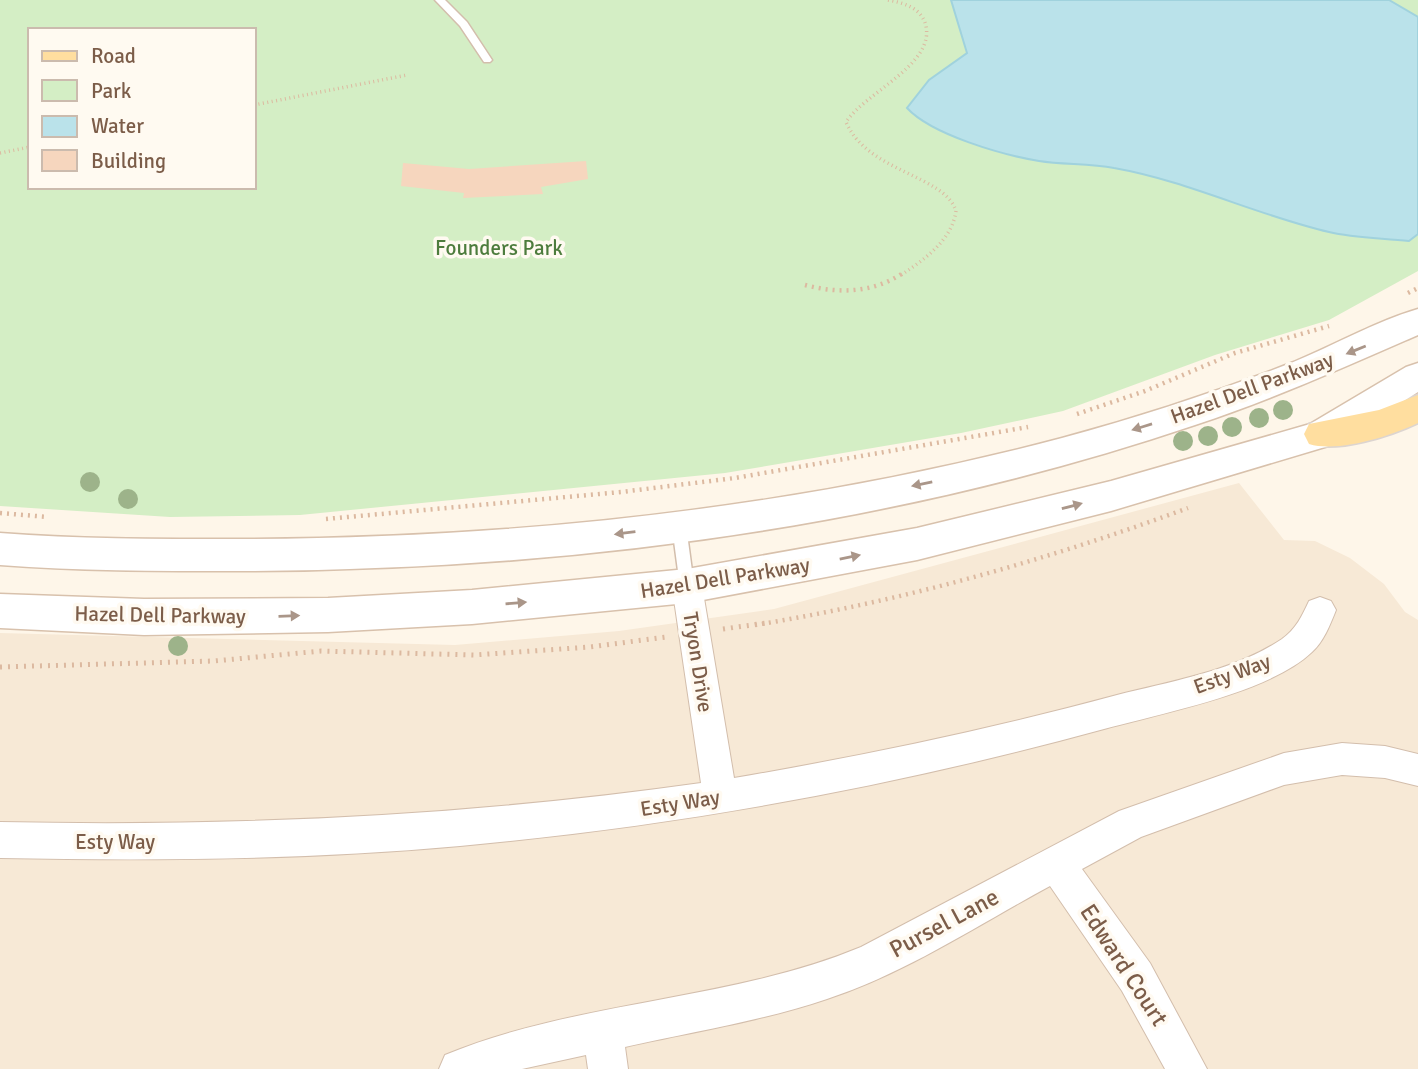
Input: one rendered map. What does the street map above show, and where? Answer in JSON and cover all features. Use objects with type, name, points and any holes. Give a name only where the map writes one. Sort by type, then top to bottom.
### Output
[{"type":"main road","name":"Hazel Dell Parkway","points":[[0,549],[213,555],[372,553],[482,546],[679,526],[819,505],[1038,457],[1142,428],[1276,382],[1409,310]]},
{"type":"main road","name":"Hazel Dell Parkway","points":[[0,611],[156,617],[328,615],[484,606],[687,586],[867,554],[1012,522],[1111,496],[1322,434],[1418,376]]},
{"type":"main road","points":[[1322,434],[1385,423],[1418,408]]},
{"type":"street","name":"Tryon Drive","points":[[687,586],[720,797]]},
{"type":"street","name":"Esty Way","points":[[0,840],[160,842],[384,834],[622,811],[720,797],[944,753],[1065,725],[1167,696],[1256,668],[1281,656],[1310,633],[1320,610]]},
{"type":"street","name":"Pursel Lane","points":[[458,1069],[532,1046],[760,999],[828,980],[874,961],[1131,823],[1283,769],[1342,759],[1385,762],[1418,770]]},
{"type":"street","name":"Edward Court","points":[[1056,863],[1136,976],[1187,1069]]},
{"type":"street","points":[[603,1031],[608,1069]]},
{"type":"lane","points":[[440,0],[464,24],[487,60]]},
{"type":"lane","name":"Tryon Drive","points":[[679,526],[687,586]]},
{"type":"path","points":[[805,285],[833,290],[884,285],[927,256],[949,233],[956,217],[954,204],[944,193],[863,148],[848,129],[846,122],[855,107],[904,72],[919,55],[925,42],[927,24],[920,13],[907,5],[888,0]]},
{"type":"path","points":[[256,105],[407,75]]},
{"type":"path","points":[[0,153],[28,147]]},
{"type":"path","points":[[1409,310],[1418,288]]},
{"type":"path","points":[[1065,418],[1145,391],[1235,353],[1337,323]]},
{"type":"path","points":[[325,519],[621,492],[735,478],[1038,426]]},
{"type":"path","points":[[725,628],[845,608],[952,584],[1076,549],[1192,506]]},
{"type":"path","points":[[0,513],[49,517]]},
{"type":"path","points":[[0,667],[214,661],[321,651],[474,654],[590,647],[660,638]]},
{"type":"shaded area","points":[[1239,483],[1284,540],[1315,541],[1350,558],[1384,584],[1405,612],[1418,620],[1418,1069],[0,1069],[0,633],[455,645],[619,631],[774,609]]},
{"type":"green space","name":"Founders Park","points":[[0,0],[1418,0],[1418,271],[1329,320],[1215,355],[1063,411],[961,433],[725,473],[300,515],[170,517],[0,506]]},
{"type":"water","points":[[951,0],[1389,0],[1418,17],[1418,234],[1409,241],[1329,232],[1275,217],[1169,181],[1105,166],[1024,158],[988,149],[933,127],[907,108],[929,80],[967,53]]},
{"type":"building","points":[[586,161],[588,179],[541,187],[543,194],[463,198],[464,193],[401,186],[403,163],[469,169]]}]
